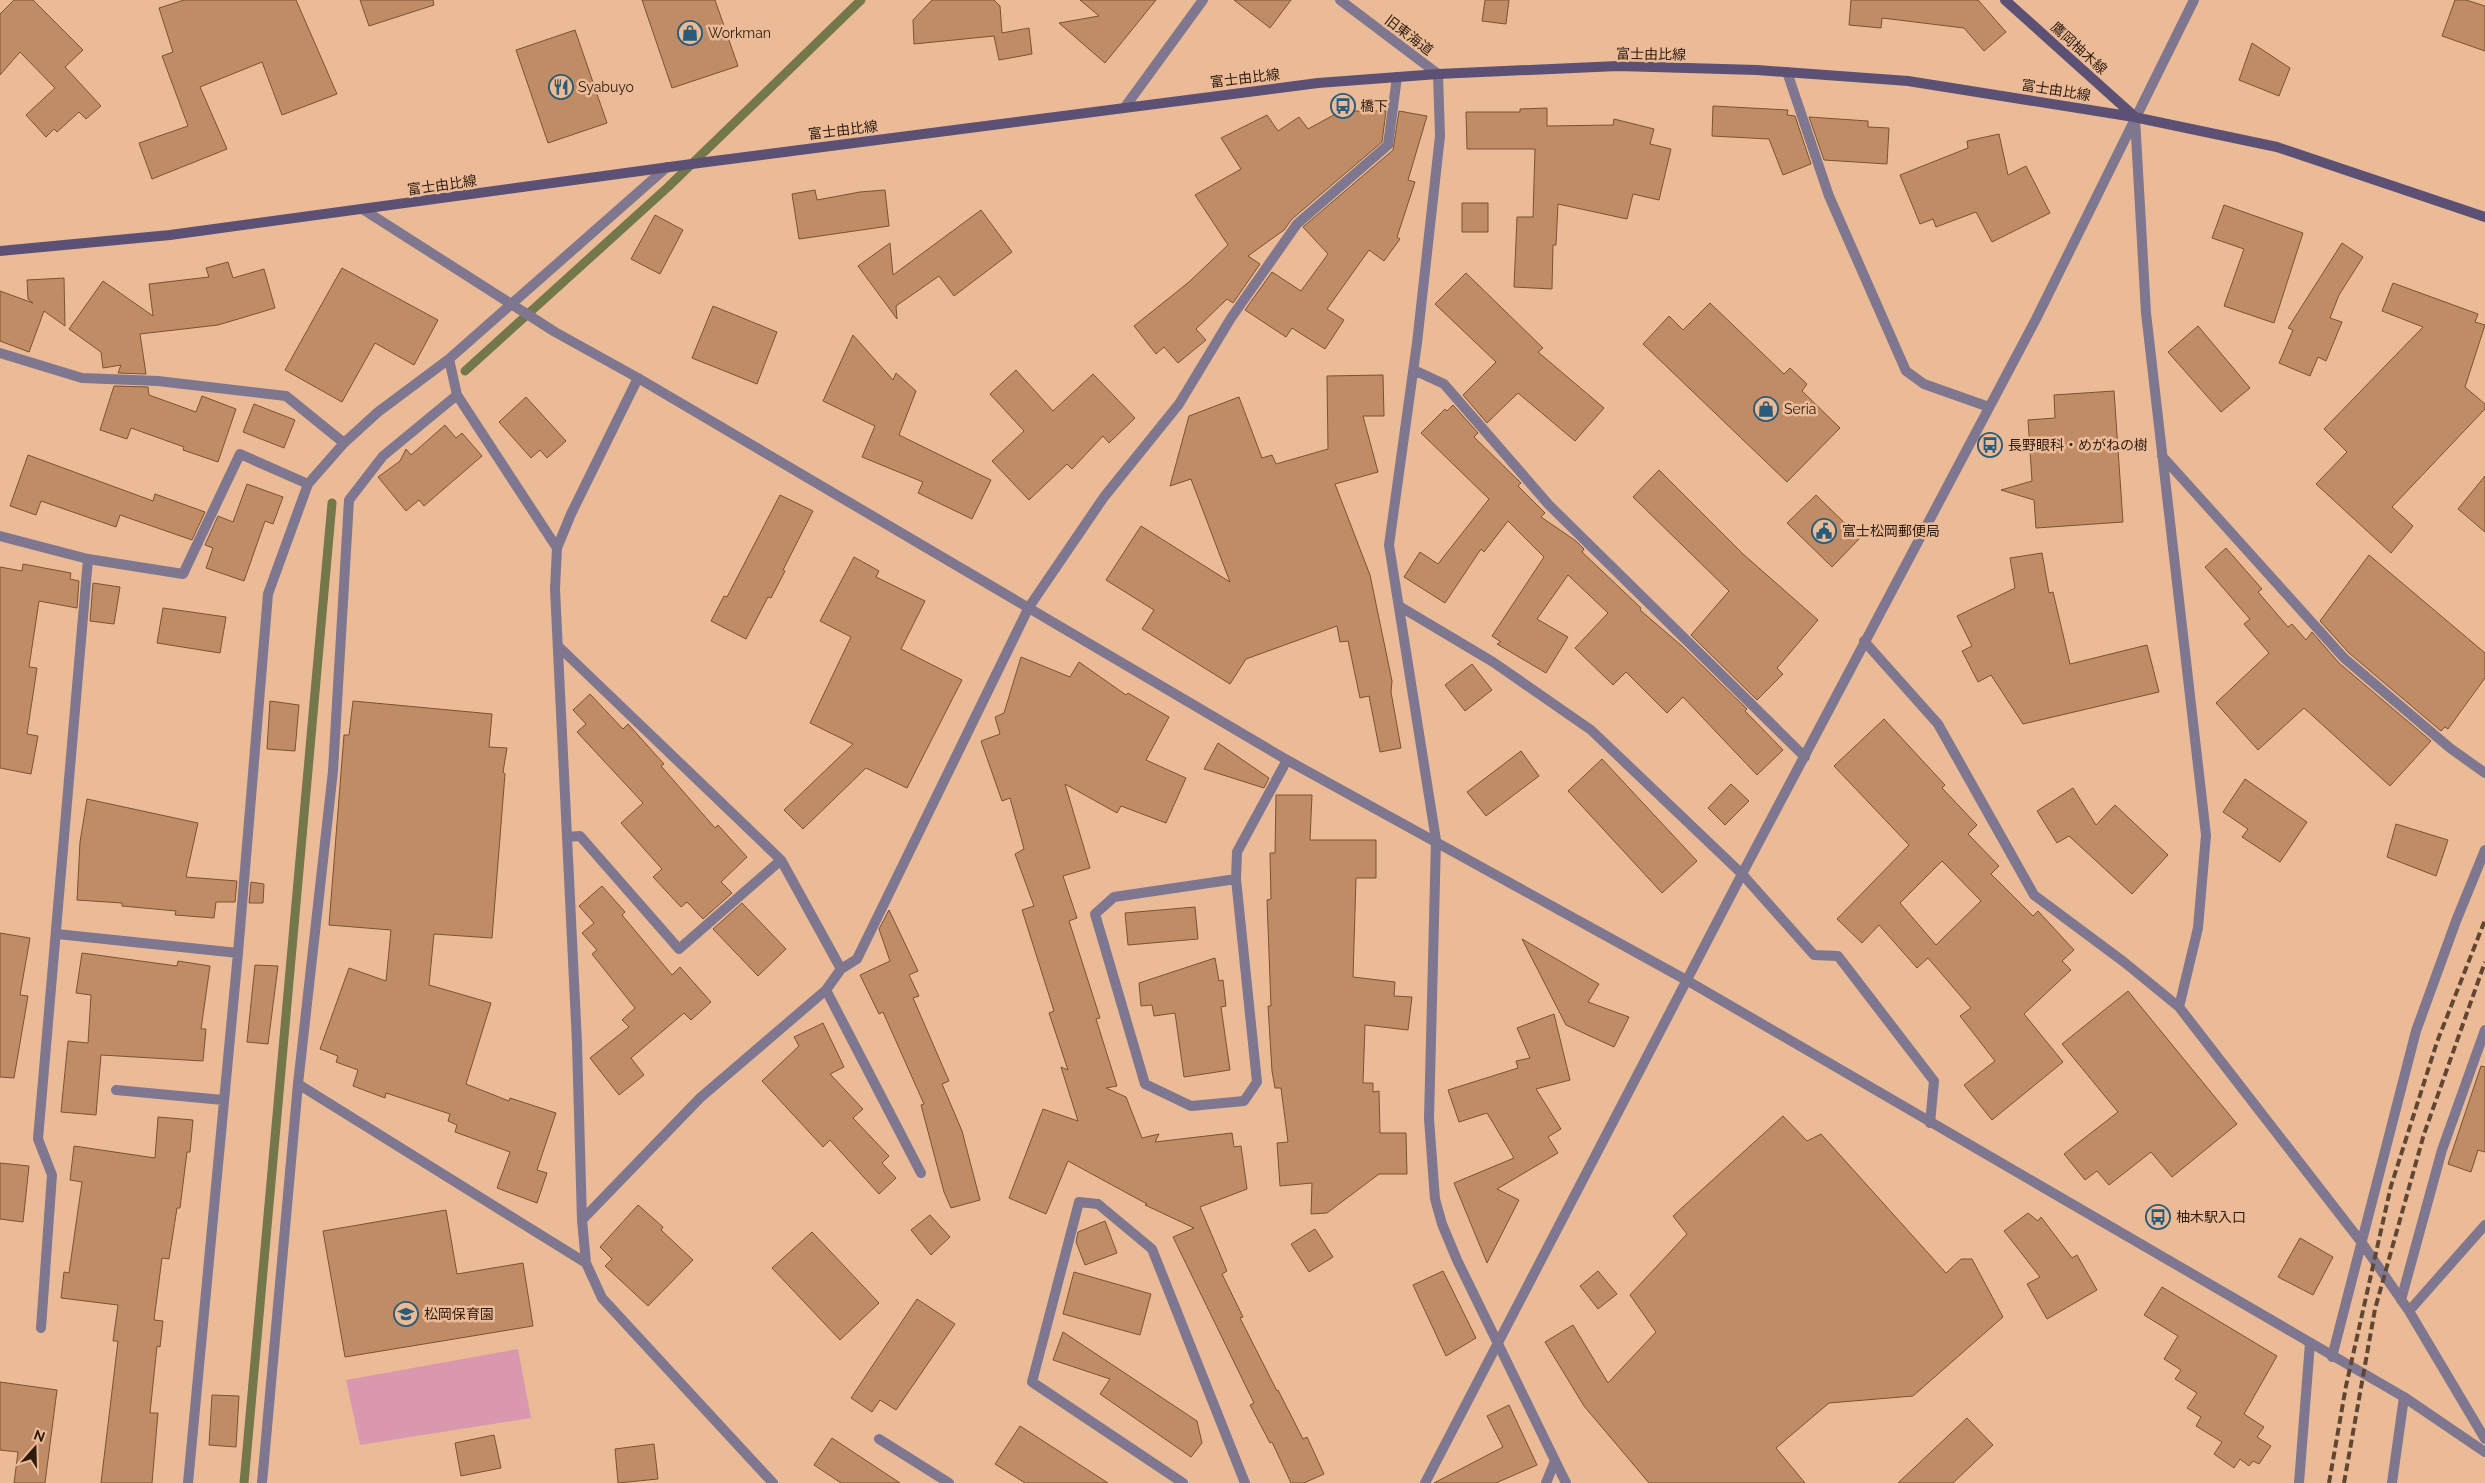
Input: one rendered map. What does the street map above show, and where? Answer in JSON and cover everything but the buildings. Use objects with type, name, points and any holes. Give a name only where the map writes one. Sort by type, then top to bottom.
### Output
[{"type":"main road","name":"鷹岡柚木線","points":[[2005,0],[2134,117]]},
{"type":"main road","name":"富士由比線","points":[[0,252],[170,235],[1125,107],[1318,83],[1438,74],[1618,66],[1787,72],[1908,81],[2134,117],[2277,147],[2485,217]]},
{"type":"street","points":[[1125,107],[1203,0]]},
{"type":"street","name":"旧東海道","points":[[1340,0],[1438,74]]},
{"type":"street","points":[[1425,1483],[1864,641],[2036,319],[2134,117],[2194,0]]},
{"type":"street","points":[[1787,72],[1829,196],[1906,371],[1924,384],[1989,407]]},
{"type":"street","points":[[1438,74],[1440,136],[1414,370],[1389,545],[1436,840],[1428,1119],[1435,1199],[1442,1224],[1457,1260],[1566,1483]]},
{"type":"street","points":[[582,1220],[700,1098],[826,990],[841,969],[857,960],[1029,607],[1104,497],[1179,404],[1231,318],[1297,224],[1388,145],[1396,77]]},
{"type":"street","points":[[2134,117],[2146,313],[2206,835],[2198,928],[2178,1007]]},
{"type":"street","points":[[188,1483],[238,953],[268,594],[308,484],[344,443],[378,412],[448,359],[514,304],[667,168]]},
{"type":"street","points":[[364,210],[514,304],[555,332],[638,378],[1287,760],[1436,840],[1688,981],[2332,1357],[2404,1397],[2485,1452]]},
{"type":"street","points":[[0,353],[82,378],[158,382],[286,396],[344,443]]},
{"type":"street","points":[[448,359],[457,396],[558,548]]},
{"type":"street","points":[[1414,370],[1444,384],[1549,505],[1805,757]]},
{"type":"street","points":[[638,378],[570,514],[558,548],[555,589],[577,1043],[582,1220],[586,1263],[602,1298],[773,1483]]},
{"type":"street","points":[[262,1483],[298,1084],[333,771],[349,500],[383,456],[457,396]]},
{"type":"street","points":[[0,536],[88,559],[184,574],[240,454],[308,484]]},
{"type":"street","points":[[2162,456],[2344,658],[2450,748],[2485,772]]},
{"type":"street","points":[[42,1328],[52,1175],[38,1139],[88,559]]},
{"type":"street","points":[[1399,606],[1493,662],[1591,730],[1742,874],[1814,955],[1838,956],[1934,1081],[1930,1123]]},
{"type":"street","points":[[1864,641],[1938,724],[2034,895],[2124,962],[2178,1007],[2362,1242],[2409,1311],[2485,1439]]},
{"type":"street","points":[[558,646],[781,860],[841,969]]},
{"type":"street","points":[[1236,879],[1114,897],[1095,914],[1145,1084],[1191,1106],[1244,1101],[1257,1082],[1236,879],[1237,852],[1287,760]]},
{"type":"street","points":[[567,837],[580,836],[679,949],[781,860]]},
{"type":"street","points":[[2332,1357],[2416,1031],[2456,921],[2485,850]]},
{"type":"street","points":[[57,934],[238,953]]},
{"type":"street","points":[[826,990],[921,1173]]},
{"type":"street","points":[[2400,1300],[2442,1150],[2485,1030]]},
{"type":"street","points":[[298,1084],[586,1263]]},
{"type":"street","points":[[116,1090],[223,1100]]},
{"type":"street","points":[[1183,1483],[1032,1382],[1079,1202],[1098,1204],[1152,1249],[1245,1483]]},
{"type":"street","points":[[2409,1311],[2485,1225]]},
{"type":"street","points":[[2299,1483],[2310,1343]]},
{"type":"street","points":[[2392,1483],[2404,1397]]},
{"type":"street","points":[[878,1439],[949,1483]]},
{"type":"street","points":[[1546,1483],[1555,1461]]},
{"type":"shaded area","points":[[518,1349],[531,1418],[360,1445],[346,1380]]},
{"type":"waterway","points":[[465,371],[668,187],[861,0]]},
{"type":"waterway","points":[[244,1483],[332,503]]},
{"type":"railway","points":[[2329,1483],[2346,1386],[2391,1186],[2437,1042],[2485,920]]},
{"type":"railway","points":[[2344,1483],[2375,1309],[2424,1134],[2485,962]]},
{"type":"place","name":"Workman","points":[[690,33]]},
{"type":"place","name":"Syabuyo","points":[[561,87]]},
{"type":"place","name":"橋下","points":[[1343,106]]},
{"type":"place","name":"Seria","points":[[1766,409]]},
{"type":"place","name":"長野眼科・めがねの樹","points":[[1990,445]]},
{"type":"place","name":"富士松岡郵便局","points":[[1824,531]]},
{"type":"place","name":"柚木駅入口","points":[[2158,1217]]},
{"type":"place","name":"松岡保育園","points":[[406,1314]]}]
